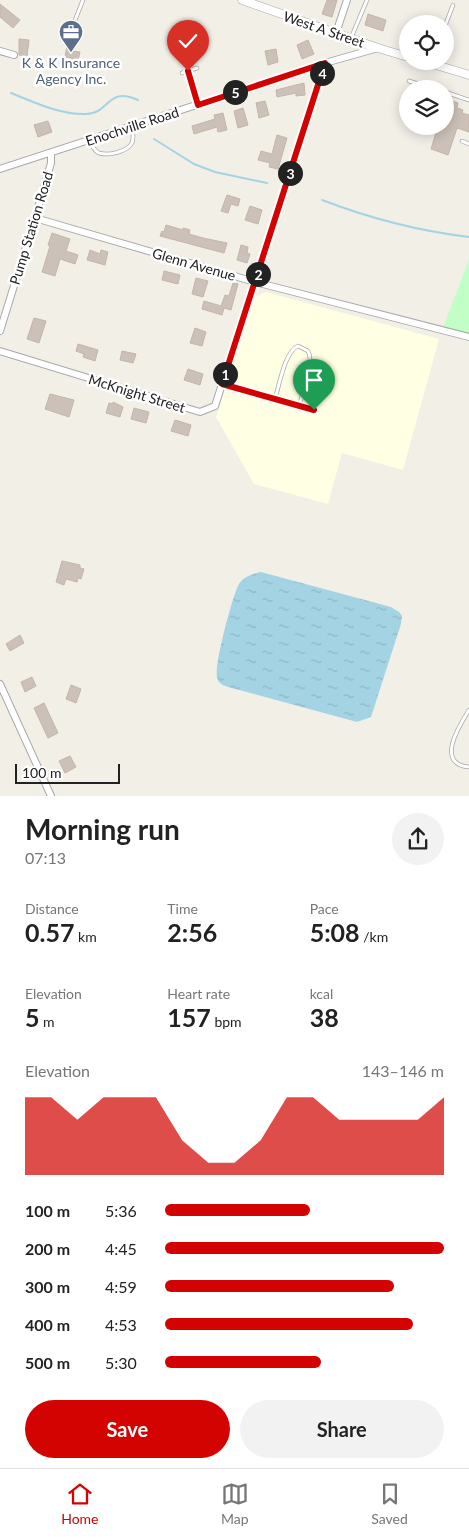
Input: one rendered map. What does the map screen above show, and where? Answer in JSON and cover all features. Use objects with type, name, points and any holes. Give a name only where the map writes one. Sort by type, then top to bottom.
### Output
[{"type":"street","name":"West A Street","points":[[242,0],[399,54]]},
{"type":"street","points":[[336,33],[347,0]]},
{"type":"street","name":"Enochville Road","points":[[0,169],[325,63],[378,48]]},
{"type":"street","points":[[0,51],[14,55]]},
{"type":"street","name":"McKnight Street","points":[[0,351],[200,412],[215,406],[325,63]]},
{"type":"street","points":[[453,70],[469,75]]},
{"type":"street","name":"Pump Station Road","points":[[0,331],[36,218],[51,163],[51,152]]},
{"type":"street","name":"Glenn Avenue","points":[[36,218],[255,282],[469,337]]},
{"type":"street","points":[[0,684],[51,796]]},
{"type":"lane","points":[[72,28],[83,0]]},
{"type":"lane","points":[[351,38],[367,0]]},
{"type":"lane","points":[[449,15],[453,5]]},
{"type":"lane","points":[[182,73],[197,68]]},
{"type":"lane","points":[[188,71],[198,105]]},
{"type":"lane","points":[[454,95],[469,100]]},
{"type":"lane","points":[[88,140],[98,152],[105,154],[115,153],[128,148],[132,143],[134,136],[132,126]]},
{"type":"lane","points":[[462,142],[469,144]]},
{"type":"lane","points":[[276,399],[288,355],[298,346],[308,351],[311,356],[298,406]]},
{"type":"lane","points":[[222,384],[314,410]]},
{"type":"lane","points":[[469,710],[455,736],[451,754],[452,759],[457,764],[469,767]]},
{"type":"shaded area","points":[[266,292],[439,339],[403,470],[342,453],[328,504],[254,484],[216,417],[255,297]]},
{"type":"green space","points":[[469,259],[469,337],[442,330]]},
{"type":"water","points":[[261,572],[391,607],[399,612],[402,616],[401,624],[371,717],[357,722],[228,687],[219,682],[217,677],[218,659],[235,593],[245,578]]},
{"type":"building","points":[[327,0],[337,0],[332,17],[322,14]]},
{"type":"building","points":[[0,4],[20,20],[13,28],[0,17]]},
{"type":"building","points":[[368,14],[386,20],[383,31],[365,25]]},
{"type":"building","points":[[19,39],[29,40],[27,56],[19,55]]},
{"type":"building","points":[[308,40],[314,54],[302,59],[297,45]]},
{"type":"building","points":[[67,45],[73,47],[72,51],[80,52],[78,60],[65,57]]},
{"type":"building","points":[[276,49],[278,62],[268,65],[265,51]]},
{"type":"building","points":[[304,83],[305,95],[296,96],[296,93],[277,97],[276,90]]},
{"type":"building","points":[[265,101],[269,115],[259,118],[256,103]]},
{"type":"building","points":[[454,102],[458,103],[457,108],[463,110],[462,113],[469,115],[469,132],[457,128],[448,155],[431,149],[435,135],[454,135]]},
{"type":"building","points":[[243,108],[248,125],[238,128],[234,111]]},
{"type":"building","points":[[223,113],[227,130],[218,132],[217,127],[194,134],[192,126],[215,119],[214,115]]},
{"type":"building","points":[[48,121],[52,132],[38,137],[34,125]]},
{"type":"building","points":[[277,135],[287,138],[278,169],[269,167],[270,163],[258,160],[261,151],[272,154]]},
{"type":"building","points":[[227,195],[240,199],[238,206],[231,204],[228,213],[221,211]]},
{"type":"building","points":[[250,206],[262,210],[258,224],[245,220]]},
{"type":"building","points":[[166,225],[190,230],[189,234],[227,243],[224,253],[160,236],[162,231],[164,232]]},
{"type":"building","points":[[52,233],[70,239],[66,251],[78,255],[75,264],[60,259],[55,276],[42,272]]},
{"type":"building","points":[[241,245],[248,247],[247,253],[250,254],[247,263],[237,260]]},
{"type":"building","points":[[90,250],[100,254],[101,250],[108,252],[105,265],[87,260]]},
{"type":"building","points":[[164,271],[180,275],[178,284],[162,280]]},
{"type":"building","points":[[196,278],[208,281],[203,297],[192,294]]},
{"type":"building","points":[[233,283],[238,284],[231,310],[224,308],[222,315],[202,309],[204,301],[221,306],[225,295],[229,296]]},
{"type":"building","points":[[34,318],[46,321],[39,343],[27,339]]},
{"type":"building","points":[[195,328],[206,332],[202,346],[190,343]]},
{"type":"building","points":[[78,344],[98,350],[95,361],[83,357],[84,354],[76,351]]},
{"type":"building","points":[[122,351],[136,354],[133,363],[120,360]]},
{"type":"building","points":[[188,369],[203,374],[200,385],[184,380]]},
{"type":"building","points":[[50,394],[74,400],[69,417],[45,409]]},
{"type":"building","points":[[113,402],[123,407],[120,417],[106,413],[109,403],[113,404]]},
{"type":"building","points":[[134,408],[149,412],[146,423],[131,419]]},
{"type":"building","points":[[175,420],[191,425],[188,436],[171,431]]},
{"type":"building","points":[[62,561],[80,565],[80,568],[84,569],[81,579],[78,578],[77,582],[66,579],[64,585],[56,582]]},
{"type":"building","points":[[20,635],[24,643],[10,651],[6,644]]},
{"type":"building","points":[[32,677],[36,686],[25,692],[21,682]]},
{"type":"building","points":[[71,685],[81,689],[76,703],[66,699]]},
{"type":"building","points":[[44,703],[58,733],[48,738],[34,708]]},
{"type":"building","points":[[70,756],[76,767],[65,773],[59,761]]},
{"type":"waterway","points":[[11,93],[47,107],[76,114],[94,113],[114,98],[120,96],[138,100]]},
{"type":"waterway","points":[[154,139],[194,164],[215,172],[267,183]]},
{"type":"waterway","points":[[322,200],[394,223],[469,237]]},
{"type":"place","name":"K & K Insurance Agency Inc.","points":[[71,53]]},
{"type":"route","points":[[188,71],[198,105],[325,63],[222,384],[314,410]]}]
